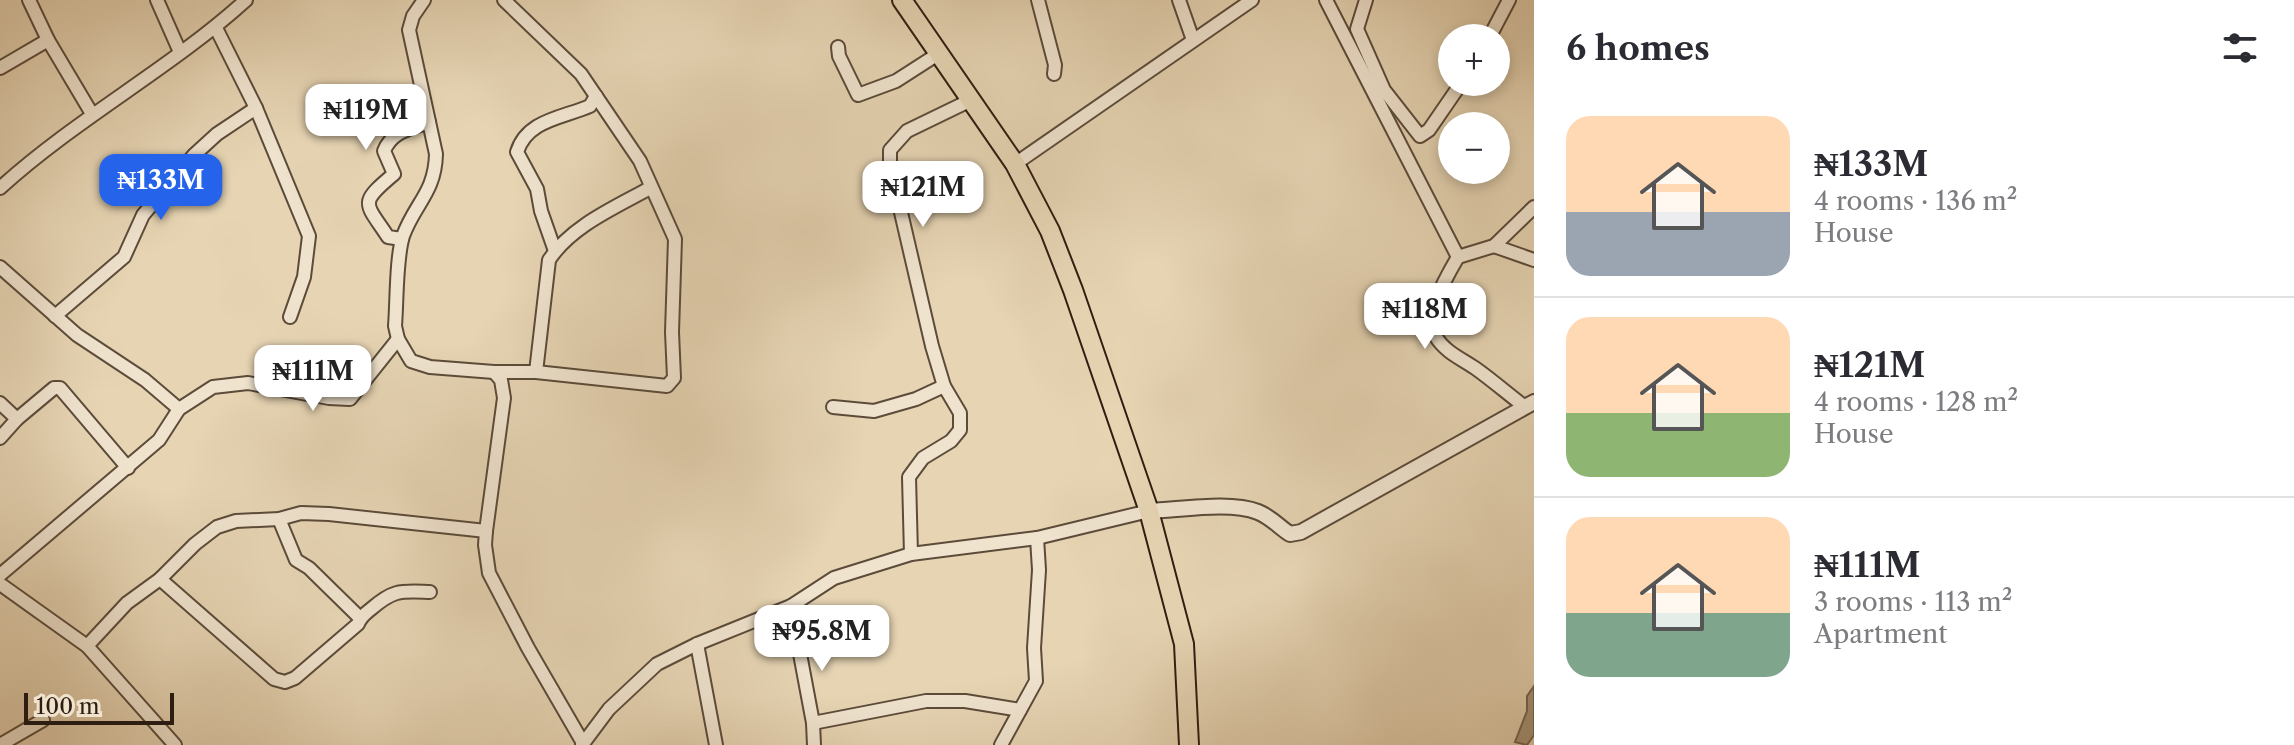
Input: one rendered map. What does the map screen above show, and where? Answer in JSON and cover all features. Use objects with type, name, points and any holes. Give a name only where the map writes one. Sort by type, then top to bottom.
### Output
[{"type":"main road","points":[[902,0],[1015,164],[1056,246],[1149,511],[1184,644],[1189,745]]},
{"type":"street","points":[[29,0],[48,40],[92,114]]},
{"type":"street","points":[[157,0],[180,52]]},
{"type":"street","points":[[0,188],[92,114],[216,28],[246,0]]},
{"type":"street","points":[[424,0],[413,16],[409,30],[436,154],[436,173],[430,190],[402,239],[395,326],[398,339],[411,361],[430,367],[536,372],[667,386],[674,378],[675,239],[640,161],[581,74],[504,0]]},
{"type":"street","points":[[1038,0],[1055,65],[1054,74]]},
{"type":"street","points":[[1179,0],[1193,40]]},
{"type":"street","points":[[1015,164],[1252,0]]},
{"type":"street","points":[[1326,0],[1458,257]]},
{"type":"street","points":[[1366,0],[1357,29],[1384,90],[1420,136],[1429,130],[1452,96]]},
{"type":"street","points":[[1496,24],[1509,0]]},
{"type":"street","points":[[216,28],[256,108],[309,236],[304,277],[290,317]]},
{"type":"street","points":[[0,68],[48,40]]},
{"type":"street","points":[[838,47],[839,56],[858,95],[896,81],[938,54]]},
{"type":"street","points":[[555,251],[537,189],[517,152],[522,138],[534,128],[590,106],[596,96]]},
{"type":"street","points":[[911,554],[909,477],[923,458],[951,441],[960,430],[960,413],[944,386],[932,346],[893,181],[890,150],[907,131],[971,100]]},
{"type":"street","points":[[55,316],[124,257],[143,215],[194,155],[217,134],[256,108]]},
{"type":"street","points":[[402,239],[388,237],[367,206],[369,198],[394,174],[384,151],[389,140],[399,132],[429,122]]},
{"type":"street","points":[[536,372],[549,260],[580,229],[650,188]]},
{"type":"street","points":[[494,372],[501,380],[504,398],[486,531],[489,573],[583,744],[631,686],[657,664],[697,644],[791,606],[834,578],[911,554],[1037,538],[1149,511],[1252,510],[1268,517],[1290,534],[1301,532],[1529,404],[1452,354],[1436,337],[1432,321],[1443,282],[1458,257],[1494,246],[1534,207]]},
{"type":"street","points":[[1494,246],[1534,260]]},
{"type":"street","points":[[0,267],[77,335],[145,380],[179,409]]},
{"type":"street","points":[[0,575],[159,440],[179,409],[213,387],[248,383],[350,399],[398,339]]},
{"type":"street","points":[[833,407],[874,411],[916,399],[944,386]]},
{"type":"street","points":[[0,438],[54,388],[60,388],[128,468]]},
{"type":"street","points":[[0,403],[17,419]]},
{"type":"street","points":[[87,646],[127,603],[160,579],[217,527],[236,521],[279,519],[301,513],[329,514],[486,531]]},
{"type":"street","points":[[279,519],[296,560],[309,568],[360,618]]},
{"type":"street","points":[[1001,745],[1036,681],[1037,538]]},
{"type":"street","points":[[160,579],[274,679],[285,682],[295,678],[388,594],[397,591],[430,592]]},
{"type":"street","points":[[0,584],[87,646],[167,742]]},
{"type":"street","points":[[791,606],[813,723],[814,745]]},
{"type":"street","points":[[697,644],[716,745]]},
{"type":"street","points":[[813,723],[926,701],[965,701],[1020,710]]},
{"type":"street","points":[[0,745],[43,720]]},
{"type":"shaded area","points":[[1534,686],[1534,735],[1527,745],[1515,742],[1527,711],[1527,696]]}]
